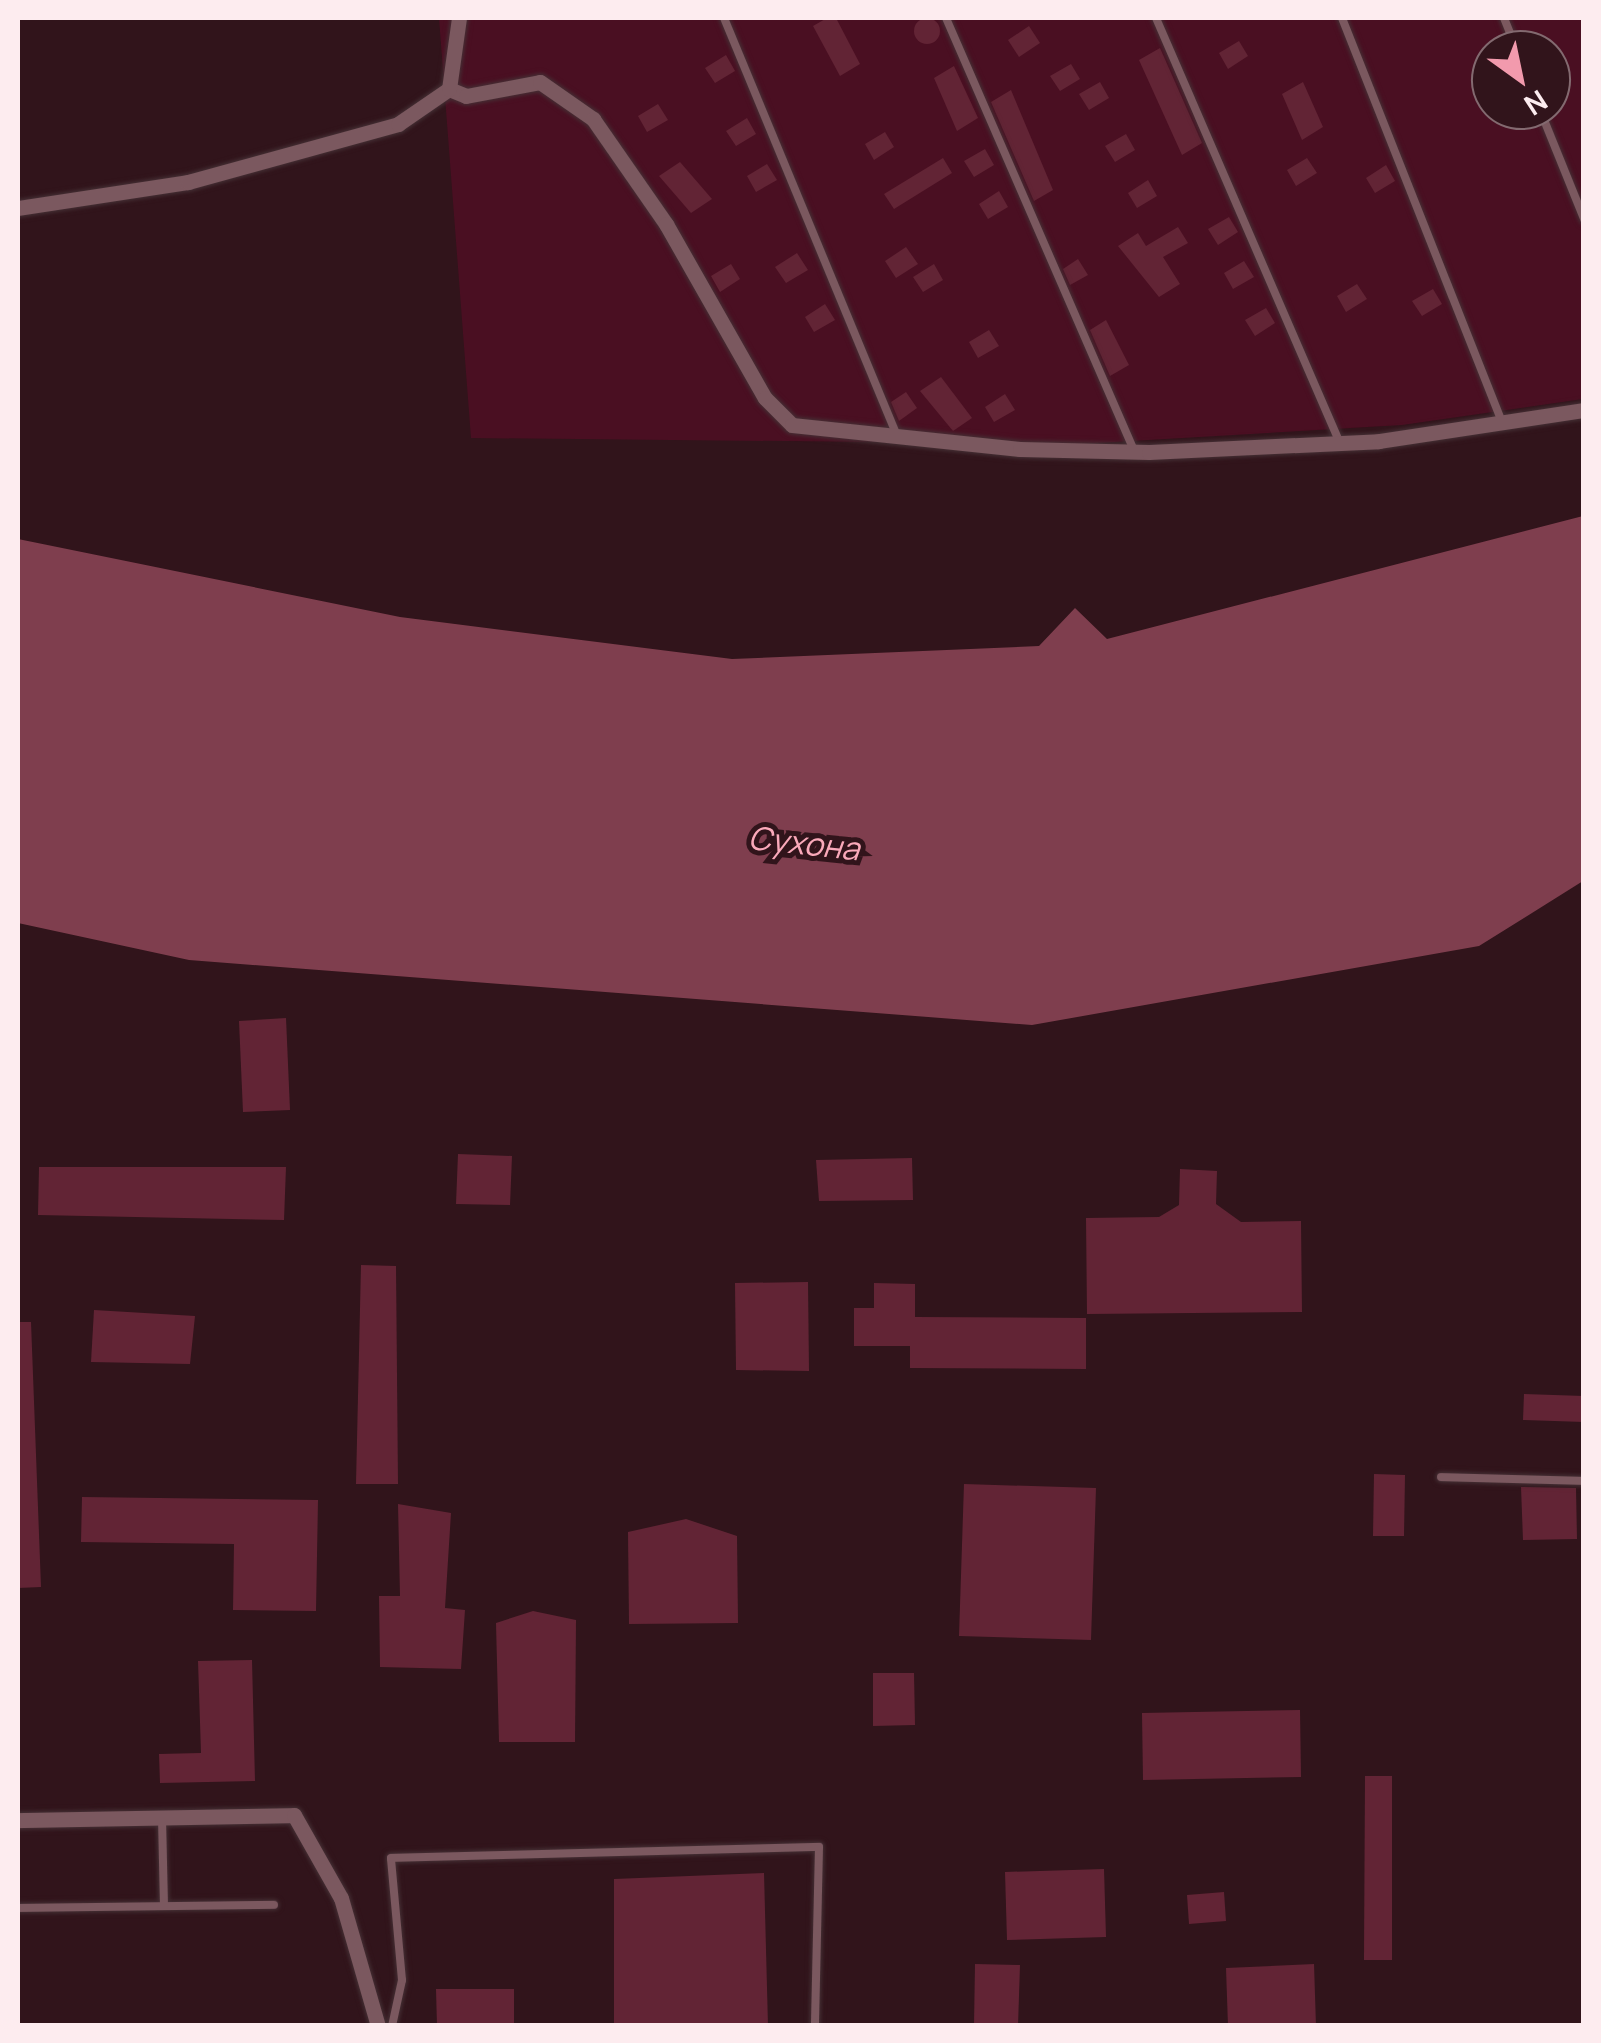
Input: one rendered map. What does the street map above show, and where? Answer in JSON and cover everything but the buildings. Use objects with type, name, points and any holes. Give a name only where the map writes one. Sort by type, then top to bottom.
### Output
[{"type":"street","points":[[18,208],[188,182],[341,143],[422,113],[448,90],[459,18]]},
{"type":"street","points":[[448,90],[466,96],[540,82],[594,119],[666,224],[764,398],[792,425],[1134,451],[1339,441],[1503,424],[1584,410]]},
{"type":"street","points":[[18,1820],[294,1816],[340,1898],[378,2026]]},
{"type":"lane","points":[[724,18],[897,435]]},
{"type":"lane","points":[[946,18],[1134,451]]},
{"type":"lane","points":[[1156,18],[1339,441]]},
{"type":"lane","points":[[1342,18],[1503,424]]},
{"type":"lane","points":[[1548,130],[1584,220]]},
{"type":"lane","points":[[1441,1477],[1584,1481]]},
{"type":"lane","points":[[162,1818],[164,1906]]},
{"type":"lane","points":[[392,2026],[402,1980],[391,1858],[818,1847],[815,2026]]},
{"type":"lane","points":[[18,1908],[274,1905]]},
{"type":"shaded area","points":[[439,18],[1583,18],[1583,399],[1402,425],[1080,444],[471,438]]},
{"type":"water","name":"Сухона","points":[[1583,516],[1583,881],[1479,946],[1032,1025],[189,960],[18,923],[18,539],[400,617],[732,659],[1039,646],[1075,608],[1107,639]]}]
